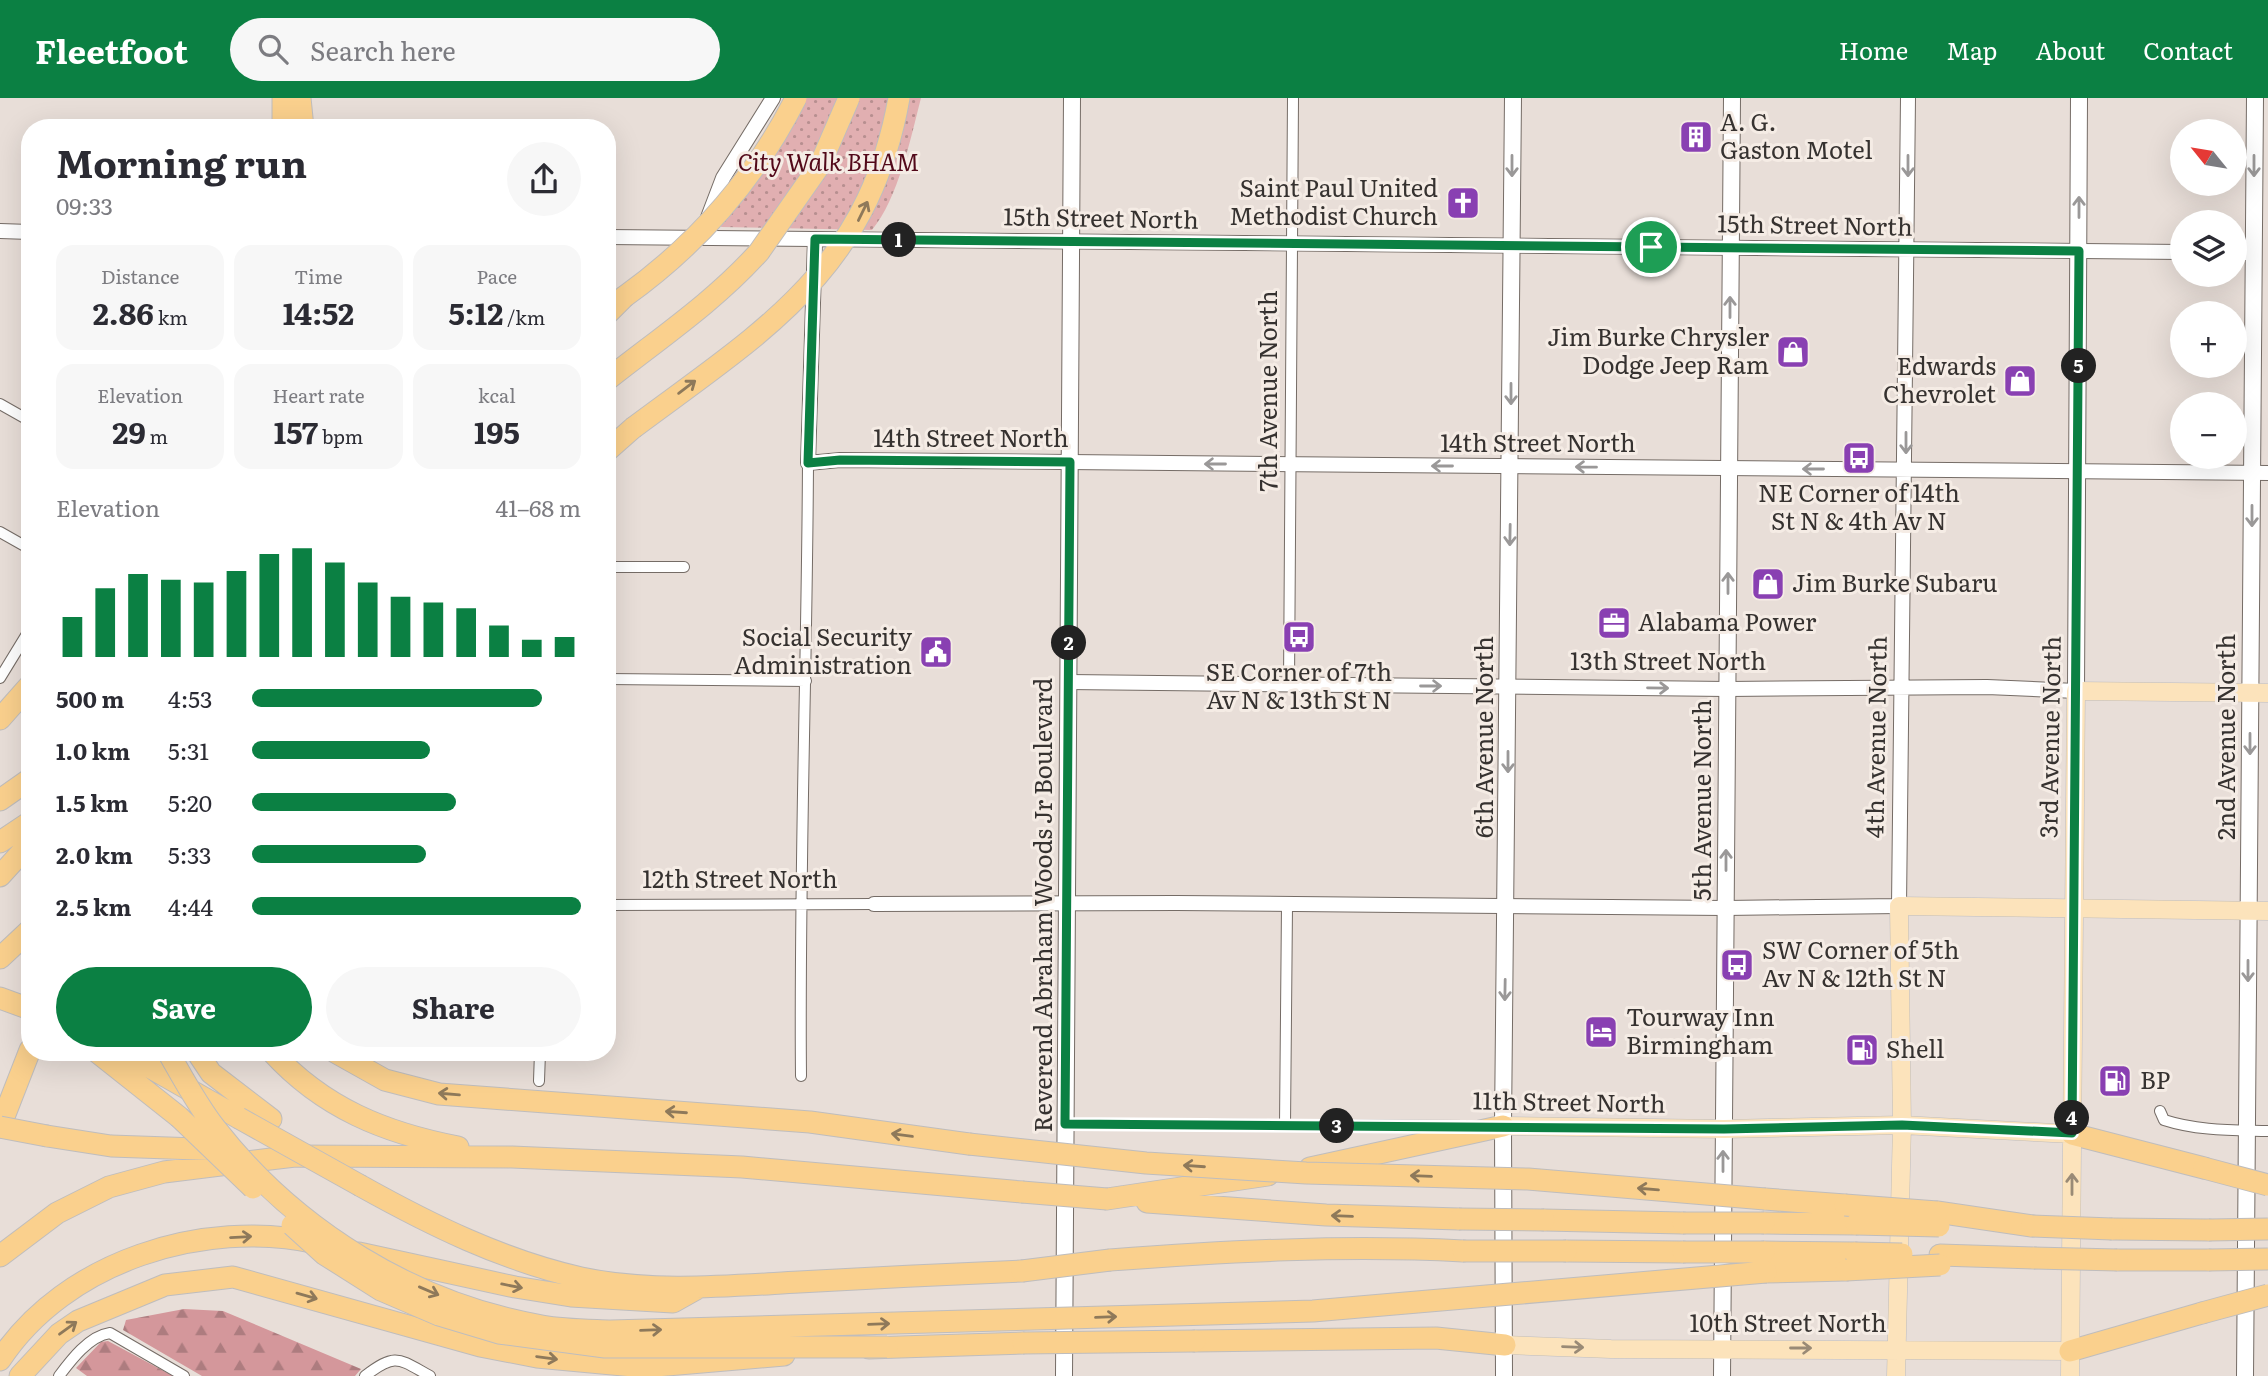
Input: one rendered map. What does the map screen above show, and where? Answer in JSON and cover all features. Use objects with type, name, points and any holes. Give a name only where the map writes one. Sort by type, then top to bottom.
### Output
[{"type":"highway","points":[[283,98],[283,119]]},
{"type":"highway","points":[[298,98],[300,119]]},
{"type":"highway","points":[[616,300],[671,261],[731,200],[776,138],[796,98]]},
{"type":"highway","points":[[616,373],[689,319],[743,270],[792,208],[820,165],[849,98]]},
{"type":"highway","points":[[616,438],[732,355],[818,278],[852,233],[880,173],[892,138],[899,98]]},
{"type":"highway","points":[[616,443],[632,428]]},
{"type":"highway","points":[[0,719],[21,695]]},
{"type":"highway","points":[[0,800],[21,785]]},
{"type":"highway","points":[[0,842],[21,828]]},
{"type":"highway","points":[[0,876],[21,853]]},
{"type":"highway","points":[[0,958],[21,938]]},
{"type":"highway","points":[[2,999],[21,1006]]},
{"type":"highway","points":[[26,1061],[0,1127],[111,1146],[224,1150],[295,1156],[512,1157],[742,1167],[1326,1215],[1684,1223],[1856,1224],[1938,1219]]},
{"type":"highway","points":[[108,1061],[179,1118],[324,1254],[381,1290],[439,1315],[499,1333],[604,1347],[887,1347],[1436,1338],[1505,1345]]},
{"type":"highway","points":[[139,1061],[361,1186],[460,1238],[582,1278],[698,1288],[1022,1271],[1110,1260],[1192,1254],[1391,1247],[1463,1251],[1683,1252],[1765,1262]]},
{"type":"highway","points":[[173,1061],[215,1129],[278,1197],[304,1220],[363,1258],[424,1290],[542,1326],[611,1331],[1313,1311],[1765,1262],[2012,1257],[2117,1260],[2268,1259]]},
{"type":"highway","points":[[203,1061],[211,1073],[361,1186]]},
{"type":"highway","points":[[281,1061],[308,1087],[361,1119],[428,1141],[512,1157]]},
{"type":"highway","points":[[351,1061],[385,1080],[439,1094],[810,1122],[969,1144],[1146,1163],[1306,1173],[1528,1179],[1845,1205],[1938,1219],[2032,1226],[2268,1229]]},
{"type":"highway","points":[[1107,1199],[1318,1167],[1503,1126]]},
{"type":"highway","points":[[2072,1133],[2268,1185]]},
{"type":"highway","points":[[0,1256],[57,1213],[109,1187],[163,1172],[295,1156]]},
{"type":"highway","points":[[0,1360],[40,1313],[90,1279],[136,1256],[217,1238],[282,1237],[515,1287],[596,1298],[673,1302],[698,1288]]},
{"type":"highway","points":[[20,1376],[59,1334],[88,1316],[165,1285],[233,1277],[480,1346],[537,1357],[644,1367],[887,1347]]},
{"type":"highway","points":[[2070,1350],[2268,1295]]},
{"type":"main road","name":"Reverend Abraham Woods Jr Boulevard","points":[[1064,1376],[1072,98]]},
{"type":"main road","name":"6th Avenue North","points":[[1504,1376],[1503,1126],[1513,98]]},
{"type":"main road","name":"5th Avenue North","points":[[1722,1376],[1731,98]]},
{"type":"main road","name":"3rd Avenue North","points":[[2070,1376],[2079,98]]},
{"type":"main road","name":"2nd Avenue North","points":[[2245,1376],[2249,911],[2259,692],[2260,473],[2254,253],[2255,98]]},
{"type":"main road","name":"13th Street North","points":[[2076,691],[2259,692]]},
{"type":"main road","points":[[1899,905],[2074,910],[2268,911]]},
{"type":"main road","name":"4th Avenue North","points":[[1896,1376],[1902,1125],[1899,905]]},
{"type":"main road","name":"11th Street North","points":[[1503,1126],[1724,1129],[1902,1125],[2072,1133]]},
{"type":"main road","name":"10th Street North","points":[[1505,1345],[2070,1350]]},
{"type":"street","points":[[702,238],[709,211],[723,177],[773,98]]},
{"type":"street","name":"7th Avenue North","points":[[1289,684],[1293,98]]},
{"type":"street","name":"4th Avenue North","points":[[1899,905],[1906,469],[1908,98]]},
{"type":"street","points":[[0,232],[21,232]]},
{"type":"street","name":"15th Street North","points":[[616,237],[2170,252]]},
{"type":"street","points":[[802,1076],[799,903],[815,239]]},
{"type":"street","points":[[2247,253],[2254,253]]},
{"type":"street","points":[[0,404],[21,416]]},
{"type":"street","name":"14th Street North","points":[[808,463],[840,460],[2260,473]]},
{"type":"street","points":[[0,532],[21,544]]},
{"type":"street","points":[[616,567],[684,567]]},
{"type":"street","points":[[0,678],[21,644]]},
{"type":"street","points":[[616,679],[806,681]]},
{"type":"street","name":"13th Street North","points":[[1068,682],[1727,689],[1990,687],[2076,691]]},
{"type":"street","points":[[874,904],[1725,908],[1899,905]]},
{"type":"street","name":"12th Street North","points":[[616,905],[874,904]]},
{"type":"street","points":[[1285,1125],[1287,905]]},
{"type":"street","points":[[539,1081],[540,1061]]},
{"type":"street","points":[[2160,1111],[2164,1119],[2181,1125],[2268,1131]]},
{"type":"street","name":"11th Street North","points":[[1065,1124],[1503,1126]]},
{"type":"street","points":[[59,1376],[79,1352],[102,1334],[110,1333],[184,1376]]},
{"type":"street","points":[[365,1376],[391,1359],[398,1359],[430,1376]]},
{"type":"green space","name":"City Walk BHAM","points":[[787,98],[921,98],[896,185],[872,230],[721,227],[726,201]]},
{"type":"green space","points":[[184,1309],[223,1311],[361,1369],[355,1376],[202,1376],[123,1330],[126,1320]]},
{"type":"green space","points":[[108,1341],[173,1376],[87,1376],[76,1368],[101,1342]]},
{"type":"place","name":"A. G. Gaston Motel","points":[[1696,137]]},
{"type":"place","name":"Saint Paul United Methodist Church","points":[[1463,203]]},
{"type":"place","name":"Jim Burke Chrysler Dodge Jeep Ram","points":[[1793,352]]},
{"type":"place","name":"Edwards Chevrolet","points":[[2020,381]]},
{"type":"place","name":"NE Corner of 14th St N & 4th Av N","points":[[1859,458]]},
{"type":"place","name":"Jim Burke Subaru","points":[[1768,584]]},
{"type":"place","name":"Alabama Power","points":[[1614,623]]},
{"type":"place","name":"SE Corner of 7th Av N & 13th St N","points":[[1299,637]]},
{"type":"place","name":"Social Security Administration","points":[[936,652]]},
{"type":"place","name":"SW Corner of 5th Av N & 12th St N","points":[[1737,965]]},
{"type":"place","name":"Tourway Inn Birmingham","points":[[1601,1032]]},
{"type":"place","name":"Shell","points":[[1862,1050]]},
{"type":"place","name":"BP","points":[[2115,1081]]},
{"type":"route","points":[[815,239],[1651,247],[2079,251],[2072,1133],[1902,1125],[1724,1129],[1065,1124],[1070,462],[840,460],[808,463],[815,239]]}]
